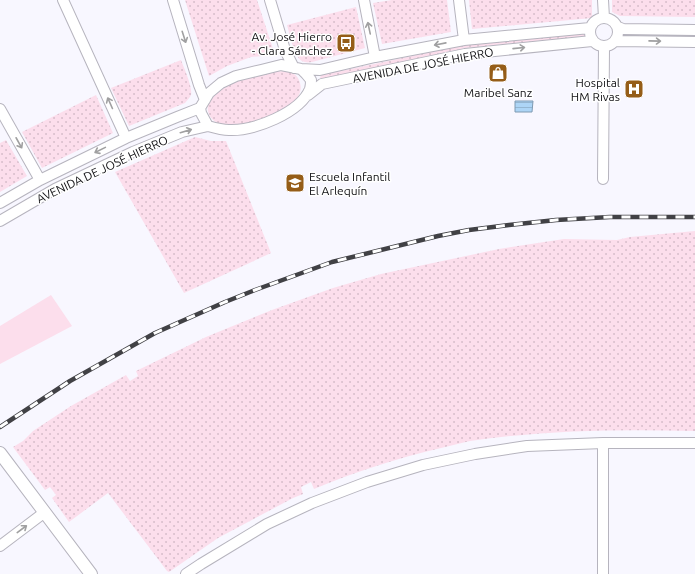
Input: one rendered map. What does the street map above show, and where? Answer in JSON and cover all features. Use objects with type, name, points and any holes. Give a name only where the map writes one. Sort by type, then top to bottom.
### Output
[{"type":"street","points":[[63,0],[126,138]]},
{"type":"street","points":[[173,0],[199,85],[203,104],[201,113],[208,126]]},
{"type":"street","points":[[270,0],[285,50],[297,68],[306,74],[311,80],[311,88],[306,96]]},
{"type":"street","points":[[364,0],[375,57]]},
{"type":"street","points":[[459,0],[464,40]]},
{"type":"street","points":[[603,0],[604,18]]},
{"type":"street","points":[[598,19],[610,19],[615,22],[618,27],[616,41],[609,46],[604,47],[597,45],[592,41],[590,28],[598,19]]},
{"type":"street","points":[[618,27],[623,29],[695,30]]},
{"type":"street","name":"AVENIDA DE JOSÉ HIERRO","points":[[0,203],[40,180],[126,138],[177,117],[203,104],[209,93],[221,83],[236,76],[281,66],[320,70],[375,57],[464,40],[590,28]]},
{"type":"street","name":"AVENIDA DE JOSÉ HIERRO","points":[[0,221],[55,189],[133,152],[182,132],[208,126],[217,129],[246,129],[274,120],[289,111],[322,84],[458,56],[592,41]]},
{"type":"street","points":[[616,41],[695,42]]},
{"type":"street","points":[[603,179],[604,47]]},
{"type":"street","points":[[0,109],[40,180]]},
{"type":"street","points":[[186,574],[267,524],[312,503],[367,482],[423,465],[475,454],[526,446],[603,443],[695,443]]},
{"type":"street","points":[[603,443],[603,574]]},
{"type":"street","points":[[1,455],[91,574]]},
{"type":"street","points":[[0,546],[44,512]]},
{"type":"shaded area","points":[[185,0],[257,0],[275,55],[251,57],[227,66],[209,76]]},
{"type":"shaded area","points":[[392,0],[447,0],[451,32],[382,44],[373,3]]},
{"type":"shaded area","points":[[469,0],[592,0],[592,18],[472,29]]},
{"type":"shaded area","points":[[612,0],[695,0],[695,17],[620,16],[612,12]]},
{"type":"shaded area","points":[[356,7],[365,48],[312,62],[305,62],[298,57],[295,52],[287,25]]},
{"type":"shaded area","points":[[586,32],[586,36],[465,48],[323,79],[320,77],[322,75],[464,45]]},
{"type":"shaded area","points":[[181,60],[191,88],[191,95],[189,98],[185,103],[129,126],[111,88]]},
{"type":"shaded area","points":[[285,71],[293,73],[299,80],[300,91],[297,99],[281,111],[261,120],[238,125],[220,124],[213,120],[209,114],[208,103],[224,88],[249,77]]},
{"type":"shaded area","points":[[96,95],[113,133],[42,168],[22,132]]},
{"type":"shaded area","points":[[195,137],[211,141],[226,141],[271,253],[184,293],[115,172]]},
{"type":"shaded area","points":[[6,140],[27,176],[0,192],[0,143]]},
{"type":"shaded area","points":[[695,231],[695,431],[582,431],[498,437],[470,441],[392,461],[314,489],[311,482],[301,487],[303,494],[218,538],[169,572],[108,493],[69,522],[52,498],[56,495],[50,487],[45,490],[13,447],[23,441],[33,431],[71,406],[126,375],[130,381],[138,376],[136,371],[206,337],[272,310],[333,288],[381,274],[499,249],[564,239],[617,240],[630,237]]},
{"type":"shaded area","points":[[51,295],[72,326],[0,364],[0,326]]},
{"type":"water","points":[[515,101],[533,101],[532,112],[515,112]]},
{"type":"railway","points":[[0,427],[70,381],[155,333],[225,302],[332,262],[438,236],[509,225],[556,220],[610,217],[695,217]]},
{"type":"place","name":"Av. José Hierro - Clara Sánchez","points":[[346,43]]},
{"type":"place","name":"Maribel Sanz","points":[[498,73]]},
{"type":"place","name":"Hospital HM Rivas","points":[[634,89]]},
{"type":"place","name":"Escuela Infantil El Arlequín","points":[[295,183]]}]
